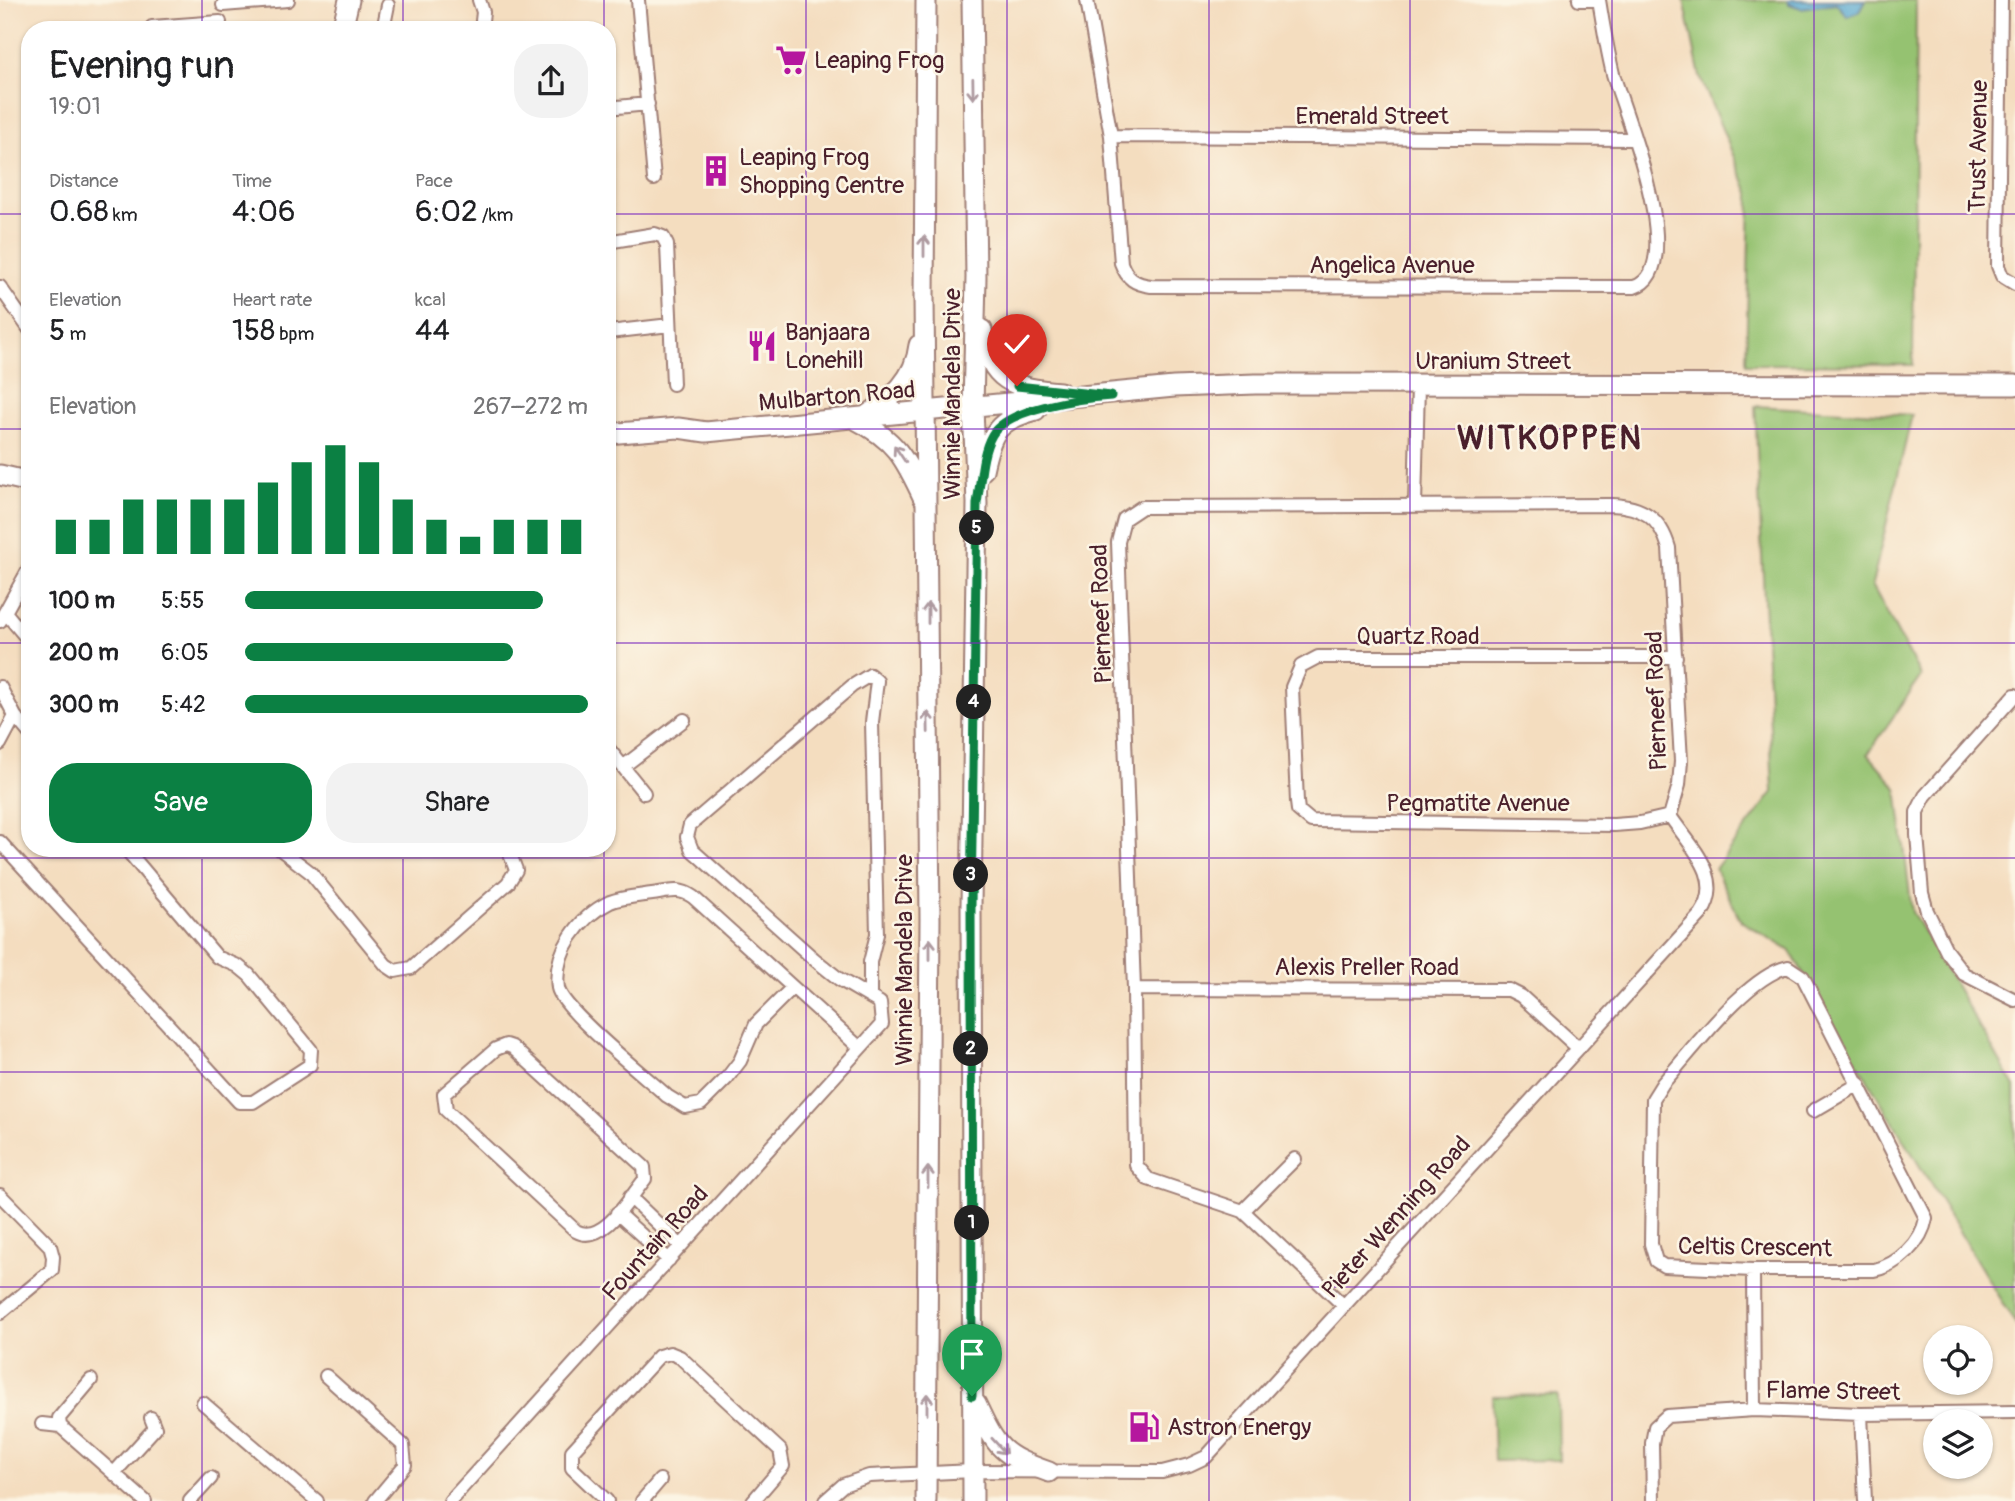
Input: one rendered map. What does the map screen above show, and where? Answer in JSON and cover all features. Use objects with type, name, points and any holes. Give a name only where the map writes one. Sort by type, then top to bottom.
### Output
[{"type":"main road","points":[[344,21],[349,0]]},
{"type":"main road","name":"Winnie Mandela Drive","points":[[926,0],[924,297],[930,919],[926,1501]]},
{"type":"main road","name":"Winnie Mandela Drive","points":[[972,0],[976,277],[973,408],[977,503],[971,906],[973,1501]]},
{"type":"main road","points":[[976,277],[983,337],[989,360],[998,374],[1017,386],[1035,390],[1111,396]]},
{"type":"main road","points":[[924,297],[918,354],[909,375],[899,392],[858,418],[897,447],[927,506]]},
{"type":"main road","name":"Uranium Street","points":[[973,408],[1111,396],[1174,387],[1255,384],[2015,385]]},
{"type":"main road","points":[[977,503],[989,442],[1001,424],[1021,414],[1088,398]]},
{"type":"main road","name":"Mulbarton Road","points":[[616,433],[678,428],[706,432],[973,408]]},
{"type":"main road","name":"Mulbarton Road","points":[[616,445],[691,439],[706,432]]},
{"type":"main road","points":[[0,475],[21,480]]},
{"type":"main road","points":[[972,1396],[994,1442],[1020,1462],[1048,1472]]},
{"type":"street","points":[[221,21],[223,3],[288,0]]},
{"type":"street","points":[[479,0],[483,12],[482,21]]},
{"type":"street","points":[[639,0],[654,179]]},
{"type":"street","name":"Angelica Avenue","points":[[1087,0],[1111,136],[1121,263],[1131,280],[1151,286],[1642,285],[1653,272],[1656,230],[1645,170],[1613,72],[1599,0]]},
{"type":"street","points":[[1579,0],[1599,0]]},
{"type":"street","name":"Trust Avenue","points":[[2001,0],[1998,266],[2002,276],[2015,284]]},
{"type":"street","points":[[385,21],[388,5]]},
{"type":"street","points":[[2001,76],[2015,74]]},
{"type":"street","points":[[616,107],[648,104]]},
{"type":"street","name":"Emerald Street","points":[[1111,136],[1634,139]]},
{"type":"street","points":[[616,241],[656,234],[663,237],[667,244],[673,384]]},
{"type":"street","points":[[0,286],[21,317]]},
{"type":"street","points":[[616,331],[670,326]]},
{"type":"street","points":[[1415,505],[1418,385]]},
{"type":"street","name":"Pierneef Road","points":[[1344,1306],[1243,1211],[1148,1179],[1136,1166],[1134,989],[1118,542],[1124,519],[1142,507],[1619,506],[1641,510],[1660,524],[1668,548],[1681,775],[1670,816]]},
{"type":"street","points":[[21,583],[2,617],[21,634]]},
{"type":"street","name":"Quartz Road","points":[[1297,802],[1292,687],[1301,666],[1311,659],[1676,657]]},
{"type":"street","points":[[870,675],[877,681],[872,722],[877,934],[870,961],[870,995],[839,979],[814,959],[692,850],[687,837],[690,825],[852,686],[870,675]]},
{"type":"street","points":[[0,687],[21,723]]},
{"type":"street","points":[[2012,704],[1919,803],[1917,835],[1924,901],[1947,952],[1964,974],[2015,1000]]},
{"type":"street","points":[[0,744],[15,716]]},
{"type":"street","points":[[624,766],[684,720]]},
{"type":"street","points":[[616,757],[644,793]]},
{"type":"street","name":"Pegmatite Avenue","points":[[1297,802],[1298,810],[1307,819],[1326,824],[1614,825],[1640,823],[1670,816]]},
{"type":"street","name":"Pieter Wenning Road","points":[[825,1501],[843,1485],[857,1479],[926,1472],[1162,1472],[1200,1461],[1214,1450],[1709,902],[1710,875],[1670,816]]},
{"type":"street","points":[[0,842],[239,1102],[253,1102],[310,1065],[311,1050],[249,975],[238,966],[217,957],[133,857]]},
{"type":"street","points":[[290,857],[310,872],[386,965],[400,971],[411,968],[508,883],[516,870],[511,857]]},
{"type":"street","points":[[792,988],[756,1024],[740,1061],[727,1078],[701,1104],[685,1107],[667,1096],[569,1007],[558,987],[565,944],[586,920],[613,901],[677,890],[693,897],[860,1048]]},
{"type":"street","name":"Celtis Crescent","points":[[1788,967],[1802,977],[1859,1084],[1926,1217],[1924,1228],[1904,1255],[1885,1268],[1753,1270],[1664,1266],[1656,1261],[1651,1244],[1651,1111],[1657,1091],[1741,996],[1764,978],[1788,967]]},
{"type":"street","name":"Alexis Preller Road","points":[[1134,989],[1509,990],[1521,996],[1578,1048]]},
{"type":"street","name":"Fountain Road","points":[[450,1501],[882,1024],[880,1003],[870,995]]},
{"type":"street","points":[[512,1047],[641,1161],[645,1179],[617,1213],[594,1234],[584,1236],[576,1231],[450,1116],[444,1105],[444,1094],[496,1049],[512,1047]]},
{"type":"street","points":[[1813,1111],[1859,1084]]},
{"type":"street","points":[[1243,1211],[1295,1159]]},
{"type":"street","points":[[0,1195],[50,1246],[53,1263],[52,1270],[0,1313]]},
{"type":"street","points":[[630,1197],[681,1246]]},
{"type":"street","points":[[617,1213],[669,1260]]},
{"type":"street","points":[[1753,1270],[1754,1410]]},
{"type":"street","points":[[607,1501],[572,1468],[572,1451],[664,1353],[680,1357],[780,1450],[783,1466],[752,1501]]},
{"type":"street","points":[[326,1376],[403,1446],[405,1465],[376,1501]]},
{"type":"street","points":[[60,1426],[59,1418],[92,1380]]},
{"type":"street","points":[[203,1403],[317,1501]]},
{"type":"street","name":"Flame Street","points":[[1653,1501],[1655,1427],[1667,1416],[1754,1410],[1861,1414],[2015,1412]]},
{"type":"street","points":[[1861,1414],[1865,1501]]},
{"type":"street","points":[[114,1473],[155,1427],[151,1418]]},
{"type":"street","points":[[42,1424],[60,1426],[145,1501]]},
{"type":"street","points":[[190,1501],[211,1478]]},
{"type":"street","points":[[642,1501],[660,1480]]},
{"type":"green space","points":[[1684,0],[1916,0],[1913,365],[1746,364],[1750,195],[1700,77]]},
{"type":"green space","points":[[1755,406],[1912,415],[1872,585],[1921,676],[1868,754],[1897,788],[1912,912],[2015,1087],[2015,1324],[1790,951],[1741,921],[1715,869],[1773,792]]},
{"type":"green space","points":[[1558,1395],[1559,1460],[1494,1461],[1492,1396]]},
{"type":"water","points":[[1788,0],[1866,0],[1860,11],[1847,16],[1836,3],[1801,8],[1789,4]]},
{"type":"place","name":"Leaping Frog","points":[[791,60]]},
{"type":"place","name":"Leaping Frog Shopping Centre","points":[[716,171]]},
{"type":"place","name":"Banjaara Lonehill","points":[[762,346]]},
{"type":"place","name":"Astron Energy","points":[[1144,1427]]},
{"type":"district","name":"WITKOPPEN","points":[[1550,438]]},
{"type":"route","points":[[972,1396],[971,906],[977,503],[989,442],[1001,424],[1031,411],[1088,398],[1111,396],[1017,386]]}]
